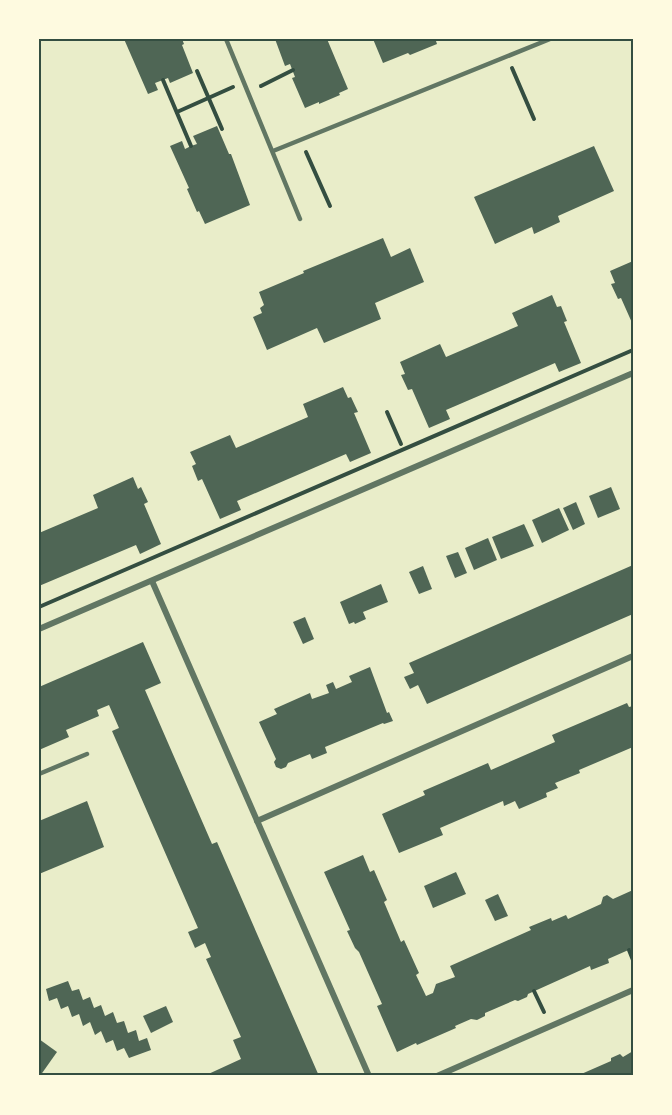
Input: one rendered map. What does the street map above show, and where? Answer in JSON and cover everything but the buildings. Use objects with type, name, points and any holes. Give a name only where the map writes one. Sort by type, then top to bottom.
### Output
[{"type":"street","points":[[39,629],[633,373]]},
{"type":"street","points":[[152,581],[369,1076]]},
{"type":"street","points":[[257,821],[633,656]]},
{"type":"street","points":[[437,1076],[633,990]]},
{"type":"lane","points":[[226,39],[300,219]]},
{"type":"lane","points":[[273,151],[550,39]]},
{"type":"lane","points":[[39,774],[87,754]]},
{"type":"path","points":[[507,56],[534,119]]},
{"type":"path","points":[[248,92],[293,70]]},
{"type":"path","points":[[196,71],[222,129]]},
{"type":"path","points":[[163,80],[191,146]]},
{"type":"path","points":[[177,112],[244,82]]},
{"type":"path","points":[[300,140],[330,206]]},
{"type":"path","points":[[39,607],[633,350]]},
{"type":"path","points":[[387,412],[401,444]]},
{"type":"path","points":[[629,950],[633,960]]},
{"type":"path","points":[[534,991],[544,1012]]}]
